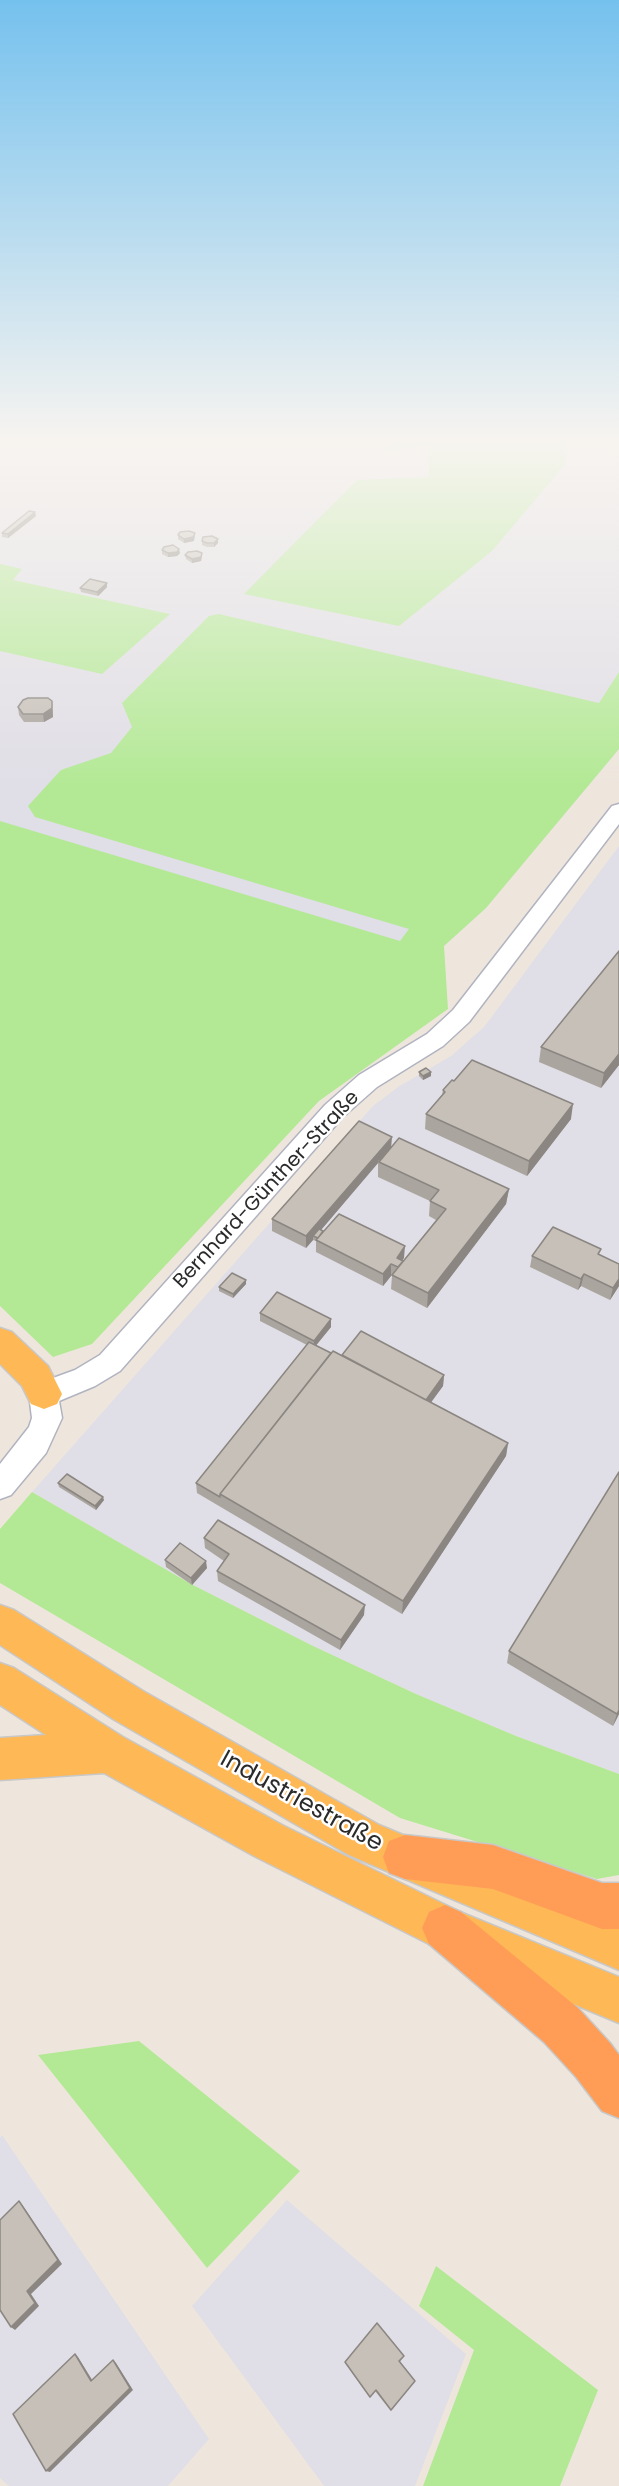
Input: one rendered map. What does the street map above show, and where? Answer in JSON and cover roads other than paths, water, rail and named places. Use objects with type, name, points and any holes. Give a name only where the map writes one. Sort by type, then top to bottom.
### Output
[{"type":"highway","points":[[0,1342],[35,1376],[44,1394]]},
{"type":"highway","name":"Industriestraße","points":[[0,1623],[128,1705],[364,1840],[619,1947]]},
{"type":"highway","points":[[0,1682],[108,1752],[269,1841],[445,1928],[619,2000]]},
{"type":"highway","points":[[0,1759],[108,1752]]},
{"type":"highway","points":[[405,1857],[493,1867],[602,1906],[619,1906]]},
{"type":"highway","points":[[445,1928],[561,2025],[593,2060],[619,2094]]},
{"type":"street","name":"Bernhard-Günther-Straße","points":[[44,1394],[85,1378],[110,1363],[334,1111],[368,1081],[435,1040],[461,1016],[619,810]]},
{"type":"street","points":[[0,1486],[43,1430],[47,1412],[44,1394]]}]
